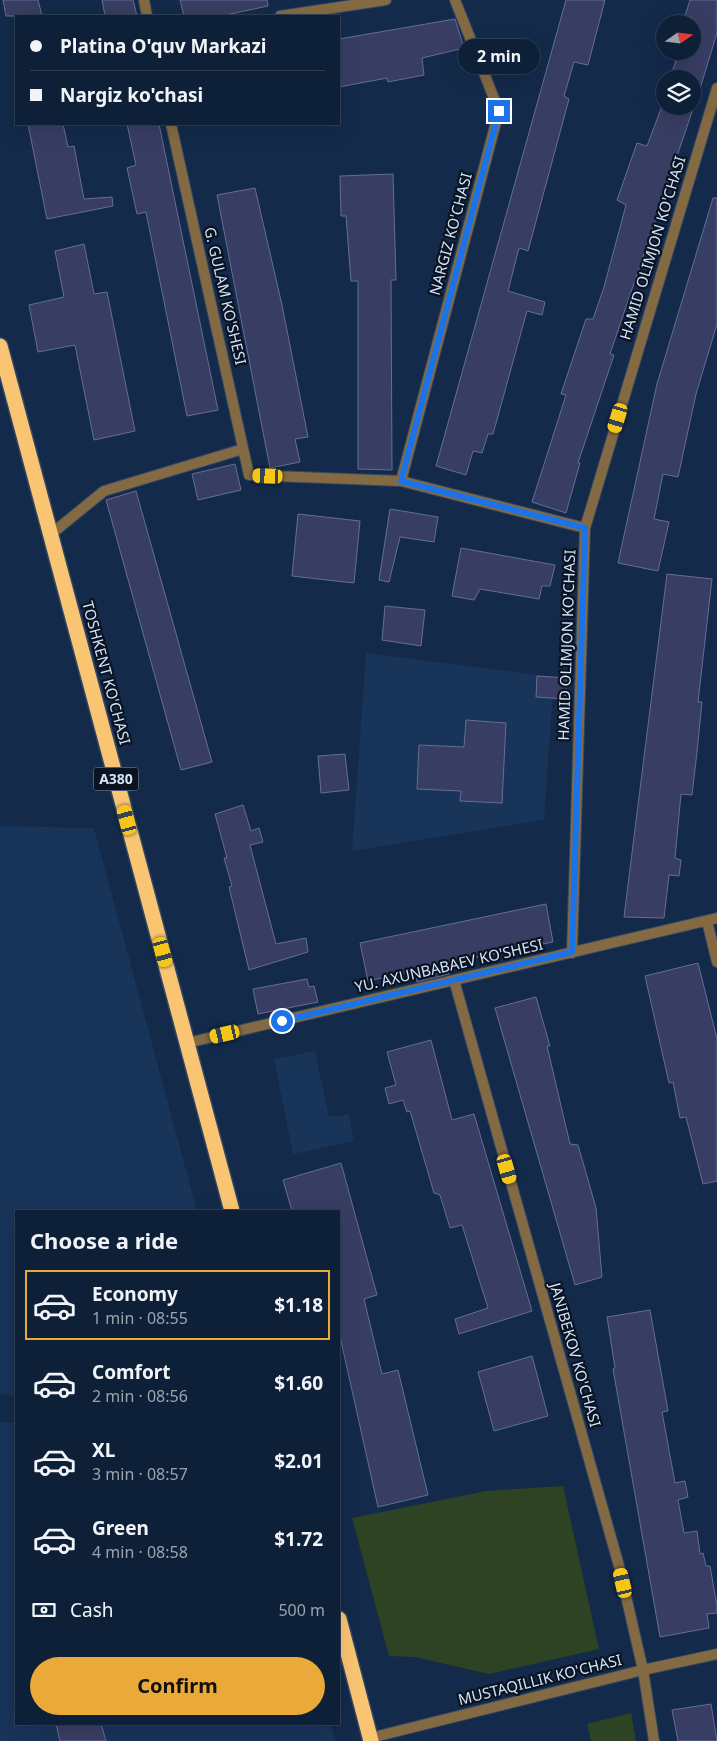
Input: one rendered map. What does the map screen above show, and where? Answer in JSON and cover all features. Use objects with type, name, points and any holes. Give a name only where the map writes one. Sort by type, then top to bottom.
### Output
[{"type":"highway","name":"TOSHKENT KO'CHASI","points":[[0,346],[232,1210]]},
{"type":"highway","points":[[340,1623],[370,1740]]},
{"type":"street","points":[[144,0],[147,15]]},
{"type":"street","points":[[287,15],[386,0]]},
{"type":"street","name":"NARGIZ KO'CHASI","points":[[401,481],[499,111],[455,0]]},
{"type":"street","name":"HAMID OLIMJON KO'CHASI","points":[[572,952],[585,528],[717,88]]},
{"type":"street","name":"G. GULAM KO'SHESI","points":[[170,125],[249,475],[401,481]]},
{"type":"street","points":[[50,534],[104,491],[243,449]]},
{"type":"street","points":[[401,481],[585,528]]},
{"type":"street","points":[[712,920],[717,962]]},
{"type":"street","name":"YU. AXUNBABAEV KO'SHESI","points":[[187,1043],[712,920]]},
{"type":"street","name":"JANIBEKOV KO'CHASI","points":[[454,980],[616,1556],[643,1670],[654,1741]]},
{"type":"street","name":"MUSTAQILLIK KO'CHASI","points":[[370,1740],[643,1670],[717,1654]]},
{"type":"shaded area","points":[[366,653],[554,677],[544,820],[352,851]]},
{"type":"shaded area","points":[[0,826],[94,828],[197,1210],[15,1210],[15,1396],[0,1394]]},
{"type":"shaded area","points":[[315,1051],[329,1117],[349,1114],[354,1141],[293,1154],[274,1059]]},
{"type":"shaded area","points":[[0,1422],[15,1423],[15,1725],[331,1725],[335,1741],[0,1741]]},
{"type":"green space","points":[[563,1486],[599,1649],[489,1674],[415,1657],[389,1656],[352,1518],[486,1491]]},
{"type":"green space","points":[[631,1713],[636,1741],[591,1741],[587,1724]]},
{"type":"building","points":[[3,0],[38,0],[42,15],[6,16]]},
{"type":"building","points":[[102,0],[133,0],[137,15],[105,15]]},
{"type":"building","points":[[180,0],[267,0],[268,6],[226,15],[184,15]]},
{"type":"building","points":[[566,0],[605,0],[588,65],[574,62],[564,96],[569,99],[528,251],[519,248],[508,291],[545,302],[542,315],[527,311],[493,434],[488,434],[482,453],[473,451],[466,475],[436,466]]},
{"type":"building","points":[[690,0],[717,0],[717,33],[701,85],[701,70],[673,70],[676,60],[701,60],[701,15],[685,15]]},
{"type":"building","points":[[455,19],[464,48],[422,58],[424,75],[388,82],[387,78],[340,87],[340,39]]},
{"type":"building","points":[[659,115],[691,115],[610,354],[614,355],[578,463],[580,463],[566,513],[532,502],[566,395],[561,394],[586,319],[593,319],[604,287],[626,205],[617,200],[637,143],[647,146]]},
{"type":"building","points":[[28,125],[63,125],[68,147],[74,146],[84,199],[112,197],[113,206],[47,219]]},
{"type":"building","points":[[127,125],[159,125],[218,410],[187,416],[146,212],[137,214],[127,168],[136,165]]},
{"type":"building","points":[[393,174],[396,280],[391,280],[392,470],[358,469],[358,281],[351,281],[346,216],[341,216],[340,176]]},
{"type":"building","points":[[255,188],[282,305],[308,437],[295,439],[300,462],[270,468],[217,195]]},
{"type":"building","points":[[713,198],[717,198],[717,324],[696,394],[678,477],[663,474],[654,519],[669,522],[658,571],[618,563],[657,384]]},
{"type":"building","points":[[84,244],[94,294],[107,292],[135,431],[94,440],[75,345],[38,352],[29,305],[64,297],[55,251]]},
{"type":"building","points":[[235,464],[241,490],[198,500],[192,474]]},
{"type":"building","points":[[136,491],[212,762],[181,770],[106,500]]},
{"type":"building","points":[[390,509],[438,517],[434,542],[400,537],[389,582],[379,580]]},
{"type":"building","points":[[298,514],[360,521],[354,583],[292,576]]},
{"type":"building","points":[[461,548],[555,565],[550,586],[542,586],[539,599],[480,589],[474,600],[452,596]]},
{"type":"building","points":[[667,574],[712,579],[698,702],[702,702],[692,795],[681,794],[675,858],[681,860],[679,876],[669,875],[664,918],[624,917]]},
{"type":"building","points":[[385,606],[425,610],[421,646],[382,640]]},
{"type":"building","points":[[537,676],[567,678],[565,699],[536,697]]},
{"type":"building","points":[[466,720],[506,723],[502,803],[460,801],[461,791],[417,789],[419,745],[464,747]]},
{"type":"building","points":[[345,754],[349,790],[321,793],[318,756]]},
{"type":"building","points":[[243,805],[251,831],[259,828],[263,842],[250,845],[276,944],[306,938],[308,952],[249,970],[229,887],[232,886],[224,858],[227,858],[215,814]]},
{"type":"building","points":[[546,904],[553,942],[448,963],[449,974],[417,982],[414,971],[368,981],[360,943]]},
{"type":"building","points":[[698,963],[717,1039],[717,1181],[703,1184],[686,1117],[680,1118],[673,1082],[669,1083],[645,976]]},
{"type":"building","points":[[307,979],[309,987],[314,986],[318,1002],[258,1014],[253,989]]},
{"type":"building","points":[[536,997],[550,1046],[547,1046],[570,1144],[578,1145],[596,1208],[602,1277],[575,1285],[495,1008]]},
{"type":"building","points":[[431,1040],[452,1120],[474,1114],[532,1311],[459,1334],[455,1319],[488,1308],[462,1225],[450,1228],[440,1195],[434,1193],[410,1111],[407,1112],[403,1100],[389,1104],[385,1088],[396,1085],[387,1052]]},
{"type":"building","points":[[341,1163],[377,1295],[364,1299],[382,1374],[398,1370],[428,1495],[378,1507],[340,1336],[340,1210],[292,1210],[283,1180]]},
{"type":"building","points":[[650,1310],[668,1411],[662,1412],[675,1483],[685,1481],[688,1497],[678,1500],[684,1533],[697,1531],[700,1554],[703,1553],[706,1566],[710,1566],[717,1606],[717,1613],[707,1614],[709,1628],[660,1637],[613,1369],[615,1368],[607,1317]]},
{"type":"building","points":[[532,1356],[548,1416],[494,1431],[478,1372]]},
{"type":"building","points":[[711,1704],[717,1741],[678,1741],[672,1710]]},
{"type":"building","points":[[56,1725],[101,1725],[106,1741],[60,1741]]},
{"type":"route","points":[[282,1021],[572,952],[585,528],[401,481],[499,111]]}]
